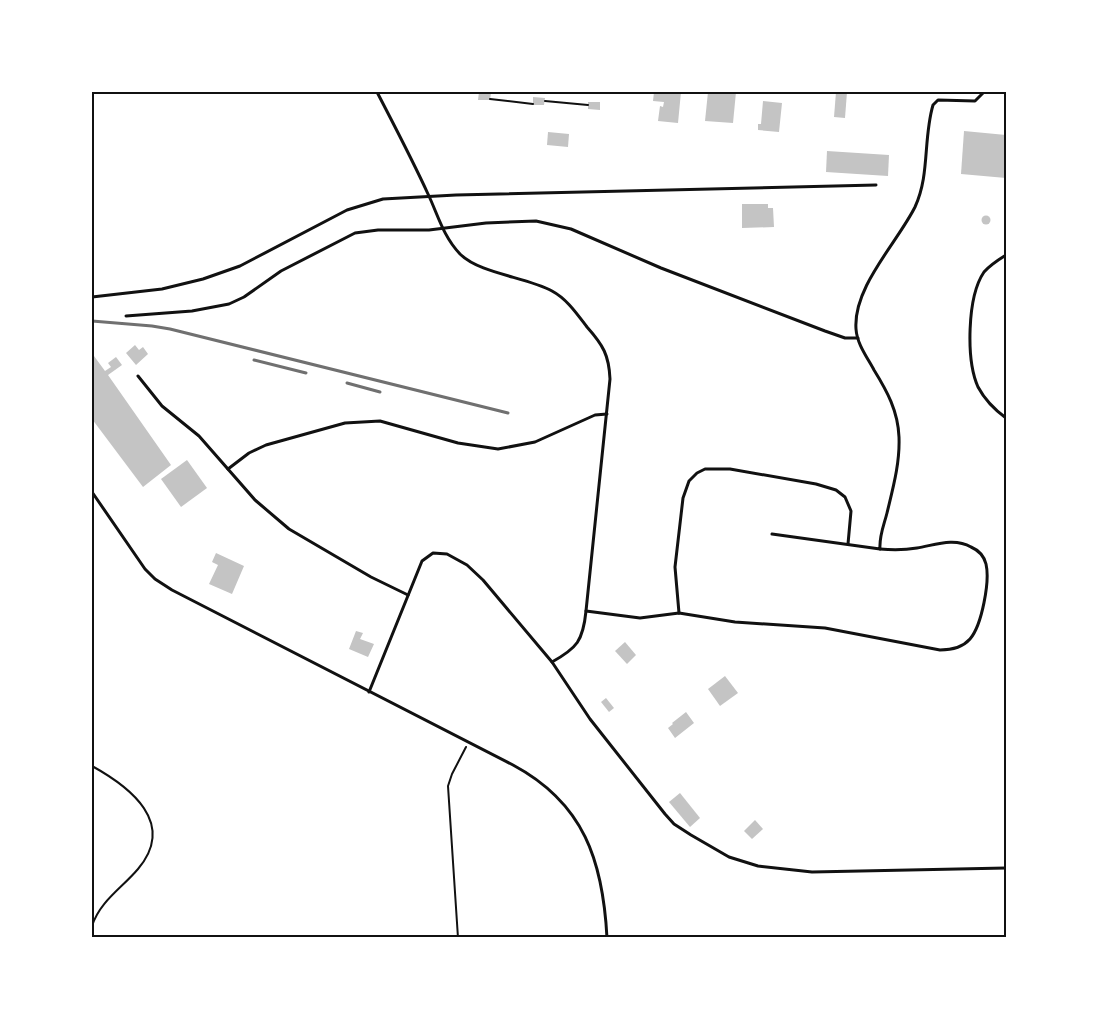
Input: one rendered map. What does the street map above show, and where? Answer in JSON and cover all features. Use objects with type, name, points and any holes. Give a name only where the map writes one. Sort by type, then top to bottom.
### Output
[{"type":"lane","points":[[377,92],[429,196],[442,228],[459,253],[471,262],[543,287],[556,294],[568,304],[593,334],[608,357],[610,379],[607,414],[583,633],[578,643],[552,662]]},
{"type":"lane","points":[[880,549],[881,532],[898,462],[898,425],[889,396],[864,353],[858,338],[856,321],[863,295],[907,222],[922,189],[933,105],[938,100],[975,100],[984,92]]},
{"type":"lane","points":[[92,297],[162,289],[203,279],[240,266],[358,206],[383,199],[876,185]]},
{"type":"lane","points":[[126,316],[200,310],[237,301],[281,271],[355,233],[536,221],[558,225],[661,268],[825,331],[845,338],[858,338]]},
{"type":"lane","points":[[1006,255],[991,265],[981,278],[974,303],[969,344],[977,385],[985,399],[1006,418]]},
{"type":"lane","points":[[138,376],[162,406],[199,436],[255,500],[290,529],[371,577],[408,595]]},
{"type":"lane","points":[[228,469],[249,453],[266,445],[345,423],[380,421],[458,443],[498,448],[535,442],[595,415],[607,414]]},
{"type":"lane","points":[[679,613],[675,567],[683,498],[689,481],[705,469],[730,469],[816,484],[836,490],[844,497],[851,511],[848,544]]},
{"type":"lane","points":[[92,492],[155,579],[172,590],[536,778],[557,795],[581,829],[595,859],[604,894],[607,938]]},
{"type":"lane","points":[[586,611],[639,618],[679,613],[735,622],[825,628],[934,650],[952,649],[969,640],[980,619],[986,581],[986,562],[981,554],[971,547],[957,542],[905,549],[880,549],[772,534]]},
{"type":"lane","points":[[369,692],[425,557],[436,552],[453,556],[467,565],[490,587],[552,662],[590,719],[670,819],[691,835],[729,857],[758,866],[812,872],[1006,868]]},
{"type":"path","points":[[490,99],[533,104]]},
{"type":"path","points":[[545,101],[588,105]]},
{"type":"path","points":[[458,938],[448,786],[454,768],[468,742]]},
{"type":"path","points":[[92,766],[141,801],[149,815],[152,831],[149,850],[139,868],[102,907],[92,926]]},
{"type":"building","points":[[479,92],[491,93],[490,100],[478,100]]},
{"type":"building","points":[[654,92],[681,92],[678,123],[658,121],[660,106],[663,107],[664,102],[653,101]]},
{"type":"building","points":[[708,92],[736,92],[733,123],[705,121]]},
{"type":"building","points":[[836,92],[847,92],[845,118],[834,117]]},
{"type":"building","points":[[533,97],[545,98],[544,105],[533,105]]},
{"type":"building","points":[[763,101],[782,103],[779,132],[758,130],[758,124],[761,124]]},
{"type":"building","points":[[588,102],[600,102],[600,110],[588,109]]},
{"type":"building","points":[[964,131],[1006,135],[1006,178],[961,174]]},
{"type":"building","points":[[548,132],[569,134],[568,147],[547,145]]},
{"type":"building","points":[[827,151],[889,155],[888,176],[826,172]]},
{"type":"building","points":[[742,204],[768,204],[768,208],[773,208],[774,227],[742,228]]},
{"type":"building","points":[[986,215],[991,220],[986,225],[981,220]]},
{"type":"building","points":[[135,345],[139,350],[143,347],[148,354],[136,365],[126,353]]},
{"type":"building","points":[[94,356],[105,371],[111,367],[108,363],[116,357],[122,365],[108,375],[171,465],[143,487],[92,419],[92,358]]},
{"type":"building","points":[[187,460],[207,488],[181,507],[161,479]]},
{"type":"building","points":[[216,553],[244,566],[232,594],[209,584],[218,565],[212,562]]},
{"type":"building","points":[[356,631],[363,633],[360,639],[374,644],[368,657],[349,649]]},
{"type":"building","points":[[625,642],[636,655],[627,664],[615,651]]},
{"type":"building","points":[[725,676],[738,693],[720,706],[708,689]]},
{"type":"building","points":[[606,698],[614,708],[609,712],[601,702]]},
{"type":"building","points":[[686,712],[694,723],[675,738],[668,728]]},
{"type":"building","points":[[680,793],[700,818],[690,827],[669,802]]},
{"type":"building","points":[[755,820],[763,829],[752,839],[744,831]]},
{"type":"railway","points":[[92,321],[170,329],[508,413]]},
{"type":"railway","points":[[254,360],[306,373]]},
{"type":"railway","points":[[347,383],[380,392]]}]
